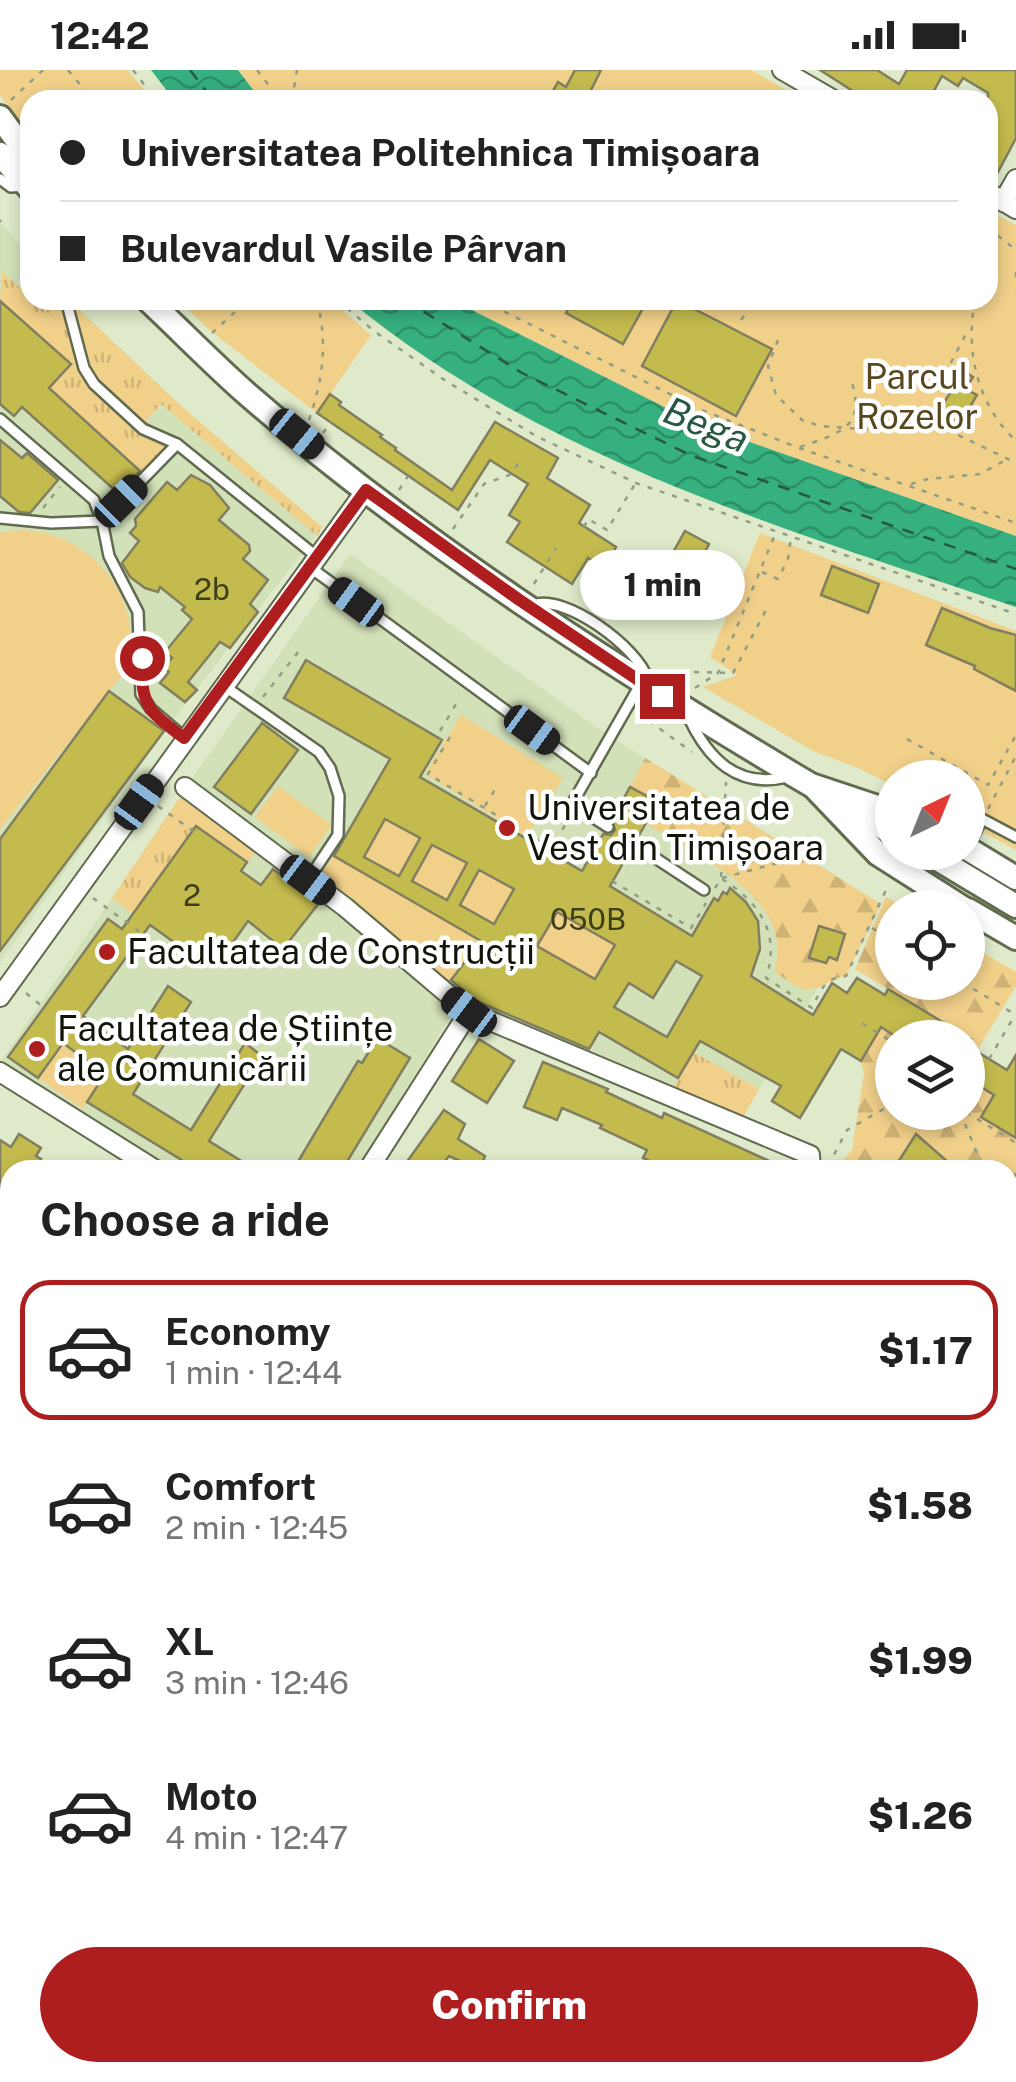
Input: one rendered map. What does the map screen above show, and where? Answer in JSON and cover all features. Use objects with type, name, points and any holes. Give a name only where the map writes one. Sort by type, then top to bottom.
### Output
[{"type":"main road","points":[[2,112],[20,142]]},
{"type":"main road","points":[[0,154],[20,178]]},
{"type":"main road","points":[[159,310],[247,394],[366,490],[531,595],[646,686],[689,699],[803,780],[875,823]]},
{"type":"main road","points":[[803,780],[875,806]]},
{"type":"main road","points":[[803,780],[878,854],[936,890]]},
{"type":"main road","points":[[985,859],[1016,878]]},
{"type":"main road","points":[[956,870],[1016,906]]},
{"type":"main road","points":[[985,920],[1016,938]]},
{"type":"street","points":[[782,70],[817,90]]},
{"type":"street","points":[[1002,201],[1016,180]]},
{"type":"street","points":[[0,997],[366,490]]},
{"type":"street","points":[[185,787],[308,880],[469,1012],[744,1125],[812,1160]]},
{"type":"street","points":[[374,1160],[469,1012]]},
{"type":"street","points":[[0,1072],[140,1160]]},
{"type":"lane","points":[[69,310],[84,368],[94,384],[143,430],[177,444],[312,561],[591,772]]},
{"type":"lane","points":[[0,419],[94,500],[109,556],[138,612],[141,694],[151,709],[184,738]]},
{"type":"lane","points":[[0,518],[88,524],[102,521],[177,444]]},
{"type":"lane","points":[[224,685],[319,752],[334,782],[340,807],[338,836],[308,880]]},
{"type":"lane","points":[[608,827],[572,804],[646,686]]},
{"type":"lane","points":[[985,821],[1016,837]]},
{"type":"lane","points":[[634,844],[704,890]]},
{"type":"path","points":[[24,90],[44,70]]},
{"type":"path","points":[[68,70],[85,90]]},
{"type":"path","points":[[133,70],[148,90]]},
{"type":"path","points":[[257,70],[272,90]]},
{"type":"path","points":[[2,112],[20,94]]},
{"type":"path","points":[[209,335],[237,310]]},
{"type":"path","points":[[308,421],[321,383],[324,355],[319,310]]},
{"type":"path","points":[[349,310],[429,369],[536,436],[636,483],[1016,614]]},
{"type":"path","points":[[500,310],[702,410],[1016,523]]},
{"type":"path","points":[[741,320],[748,310]]},
{"type":"path","points":[[973,310],[970,328],[974,370],[989,407],[1016,442]]},
{"type":"path","points":[[947,376],[946,370],[970,328]]},
{"type":"path","points":[[778,340],[768,366],[776,395],[802,420],[820,426],[904,432],[923,418],[1016,464]]},
{"type":"path","points":[[799,448],[846,426],[856,416],[858,401],[851,380]]},
{"type":"path","points":[[323,433],[331,422]]},
{"type":"path","points":[[532,443],[536,436]]},
{"type":"path","points":[[452,530],[484,484],[512,474],[522,458]]},
{"type":"path","points":[[910,485],[928,479],[980,474],[1005,461]]},
{"type":"path","points":[[398,491],[408,476]]},
{"type":"path","points":[[33,521],[67,477]]},
{"type":"path","points":[[584,526],[588,519],[607,530],[636,483]]},
{"type":"path","points":[[689,699],[718,673],[777,531]]},
{"type":"path","points":[[760,572],[778,579],[788,558],[791,536]]},
{"type":"path","points":[[531,595],[556,548]]},
{"type":"path","points":[[694,672],[734,673],[768,608]]},
{"type":"path","points":[[256,707],[298,650]]},
{"type":"path","points":[[440,731],[459,699]]},
{"type":"path","points":[[649,721],[695,754]]},
{"type":"path","points":[[985,784],[988,785],[1016,735]]},
{"type":"path","points":[[450,736],[428,774],[584,866]]},
{"type":"path","points":[[907,739],[941,760]]},
{"type":"path","points":[[985,813],[1016,756]]},
{"type":"path","points":[[612,881],[691,928],[721,878],[728,798],[726,776]]},
{"type":"path","points":[[484,807],[498,786]]},
{"type":"path","points":[[157,805],[193,831]]},
{"type":"path","points":[[551,848],[571,814]]},
{"type":"path","points":[[721,878],[822,851]]},
{"type":"path","points":[[721,878],[750,899],[766,926],[772,953],[766,978],[812,1008],[825,982],[846,976],[875,915]]},
{"type":"path","points":[[92,897],[152,940],[148,946]]},
{"type":"path","points":[[870,927],[875,930]]},
{"type":"path","points":[[778,993],[780,988]]},
{"type":"path","points":[[24,992],[44,1008]]},
{"type":"path","points":[[985,996],[1016,1014],[989,1059]]},
{"type":"path","points":[[862,1023],[875,1031]]},
{"type":"path","points":[[823,1160],[847,1130],[875,1114]]},
{"type":"path","points":[[985,1125],[1016,1143]]},
{"type":"path","points":[[969,1130],[979,1160]]},
{"type":"shaded area","points":[[0,222],[20,245],[20,310],[80,310],[180,405],[322,527],[176,716],[0,962]]},
{"type":"shaded area","name":"Universitatea de Vest din Timișoara","points":[[350,554],[611,737],[845,881],[804,989],[818,987],[743,1117],[500,1019],[446,987],[362,910],[191,780]]},
{"type":"shaded area","points":[[180,797],[276,866],[455,1009],[363,1160],[157,1160],[0,1063]]},
{"type":"green space","points":[[0,70],[128,70],[144,90],[20,90],[20,123],[0,95]]},
{"type":"green space","points":[[239,70],[751,70],[786,90],[254,90]]},
{"type":"green space","name":"Parcul Rozelor","points":[[998,216],[1016,225],[1016,536],[696,423],[472,310],[998,310]]},
{"type":"green space","points":[[2,271],[20,288],[20,310],[79,310],[180,405],[322,527],[317,536],[161,404],[146,421],[172,443],[143,474],[49,388],[70,364],[0,301]]},
{"type":"green space","points":[[188,310],[342,310],[371,335],[317,413]]},
{"type":"green space","points":[[22,530],[71,543],[109,575],[129,620],[130,645],[125,671],[0,829],[0,533]]},
{"type":"green space","points":[[760,533],[1016,631],[1016,850],[985,833],[985,760],[875,760],[875,776],[813,751],[703,687],[737,675],[710,657]]},
{"type":"green space","points":[[461,715],[563,778],[527,837],[425,774]]},
{"type":"green space","points":[[645,758],[875,900],[875,916],[846,976],[805,989],[775,972],[777,940],[758,902],[724,871],[645,823],[657,802],[630,787]]},
{"type":"green space","points":[[278,786],[332,825],[309,857],[255,817]]},
{"type":"green space","points":[[180,797],[256,852],[247,862],[196,826],[133,914],[112,898]]},
{"type":"green space","points":[[385,819],[420,838],[399,876],[364,857]]},
{"type":"green space","points":[[432,845],[467,863],[447,900],[412,881]]},
{"type":"green space","points":[[334,856],[481,941],[446,987],[318,877]]},
{"type":"green space","points":[[479,870],[514,889],[494,924],[460,905]]},
{"type":"green space","points":[[557,912],[615,945],[595,979],[537,946]]},
{"type":"green space","points":[[875,923],[875,981],[855,969]]},
{"type":"green space","points":[[985,954],[1016,972],[1016,986],[985,1038],[985,1020],[940,1020],[907,1000],[985,1000]]},
{"type":"green space","points":[[865,1018],[875,1024],[875,1130],[985,1130],[985,1119],[1016,1138],[1016,1160],[844,1160],[852,1150],[864,1073],[861,1061],[874,1039],[858,1029]]},
{"type":"green space","points":[[63,1043],[103,1076],[83,1109],[38,1078]]},
{"type":"green space","points":[[693,1052],[759,1089],[743,1117],[673,1089]]},
{"type":"green space","points":[[985,1089],[994,1095],[985,1110]]},
{"type":"water","points":[[151,70],[238,70],[253,90],[166,90]]},
{"type":"water","points":[[362,310],[472,310],[696,423],[1016,536],[1016,607],[754,517],[668,483],[583,446],[502,404],[423,356]]},
{"type":"building","points":[[575,70],[601,70],[591,90],[554,90],[558,82],[566,87]]},
{"type":"building","points":[[820,70],[877,70],[899,84],[907,70],[1016,70],[1016,138],[998,172],[998,90],[983,90],[963,78],[958,86],[942,76],[934,90],[851,90]]},
{"type":"building","points":[[0,301],[71,364],[49,388],[140,471],[118,493],[22,407],[14,416],[0,404]]},
{"type":"building","points":[[568,310],[642,310],[623,344],[566,313]]},
{"type":"building","points":[[672,310],[696,310],[772,349],[736,416],[642,366]]},
{"type":"building","points":[[963,371],[973,377],[966,389],[977,395],[960,424],[939,411]]},
{"type":"building","points":[[330,394],[395,450],[452,490],[495,422],[558,458],[547,478],[590,505],[579,523],[646,570],[641,578],[658,587],[649,604],[631,595],[629,599],[605,585],[612,573],[588,558],[572,584],[507,542],[520,522],[509,515],[528,484],[490,460],[458,510],[317,413]]},
{"type":"building","points":[[0,440],[22,458],[27,453],[58,480],[30,513],[19,512],[0,496]]},
{"type":"building","points":[[191,475],[210,485],[229,508],[219,520],[249,545],[250,551],[243,559],[268,580],[250,604],[258,612],[230,648],[220,642],[188,682],[197,690],[185,702],[160,683],[169,672],[164,668],[172,658],[165,652],[192,619],[182,610],[185,607],[160,587],[158,592],[145,588],[130,577],[122,563],[139,541],[130,533],[136,526],[135,519],[167,482],[177,490]]},
{"type":"building","points":[[685,531],[709,544],[696,569],[671,556]]},
{"type":"building","points":[[832,566],[879,584],[868,613],[821,595]]},
{"type":"building","points":[[725,574],[740,580],[724,615],[710,609]]},
{"type":"building","points":[[942,608],[1016,635],[1016,691],[974,669],[975,666],[926,645]]},
{"type":"building","points":[[306,660],[442,740],[420,777],[582,871],[603,834],[611,835],[615,830],[612,820],[630,787],[658,802],[638,837],[627,840],[630,851],[610,886],[692,936],[714,898],[718,901],[730,888],[746,902],[758,921],[760,949],[751,976],[813,1015],[832,983],[847,993],[857,978],[875,989],[875,1000],[906,1000],[939,1020],[875,1020],[875,1037],[861,1061],[841,1049],[800,1118],[772,1101],[781,1086],[700,1041],[678,1078],[599,1032],[589,1049],[476,1001],[451,980],[481,941],[334,856],[390,759],[284,698]],"holes":[[[385,819],[420,838],[399,876],[364,857]],[[432,845],[467,863],[447,900],[412,881]],[[479,870],[514,889],[494,924],[460,905]],[[557,912],[615,945],[595,979],[537,946]],[[676,961],[702,976],[667,1037],[614,1007],[629,983],[653,998]]]},
{"type":"building","points":[[109,691],[164,731],[0,951],[0,839]]},
{"type":"building","points":[[262,723],[298,750],[251,814],[214,787]]},
{"type":"building","points":[[196,826],[247,862],[241,871],[261,885],[273,869],[319,903],[283,949],[248,921],[219,962],[209,955],[203,963],[150,925],[83,1016],[128,1049],[168,986],[191,1002],[133,1094],[191,1130],[245,1043],[262,1056],[209,1141],[240,1160],[182,1160],[87,1102],[105,1074],[63,1043],[38,1078],[8,1057],[108,919],[122,929]]},
{"type":"building","points":[[819,926],[845,934],[837,960],[829,957],[826,963],[809,958]]},
{"type":"building","points":[[377,1038],[410,1058],[348,1160],[299,1160],[358,1061],[362,1063]]},
{"type":"building","points":[[479,1039],[514,1061],[487,1103],[452,1081]]},
{"type":"building","points":[[1016,1055],[1016,1138],[985,1119],[985,1110],[994,1095],[985,1089],[985,1056],[1007,1070]]},
{"type":"building","points":[[543,1062],[608,1089],[606,1092],[662,1118],[664,1113],[767,1160],[647,1160],[643,1158],[647,1150],[600,1128],[602,1125],[562,1108],[557,1120],[524,1107]]},
{"type":"building","points":[[444,1110],[465,1124],[458,1139],[485,1156],[484,1160],[449,1156],[446,1160],[408,1160]]},
{"type":"building","points":[[19,1134],[41,1148],[36,1156],[41,1159],[0,1160],[0,1140],[11,1147]]},
{"type":"building","points":[[916,1134],[946,1160],[899,1160]]},
{"type":"ferry route","points":[[190,70],[205,90]]},
{"type":"ferry route","points":[[421,310],[522,373],[690,455],[1016,569]]},
{"type":"place","name":"Universitatea de Vest din Timișoara","points":[[507,828]]},
{"type":"place","name":"Facultatea de Construcții","points":[[107,952]]},
{"type":"place","name":"Facultatea de Științe ale Comunicării","points":[[37,1049]]},
{"type":"route","points":[[142,658],[141,694],[151,709],[184,738],[366,490],[662,696]]},
{"type":"water label","name":"Bega","points":[[706,425]]}]
